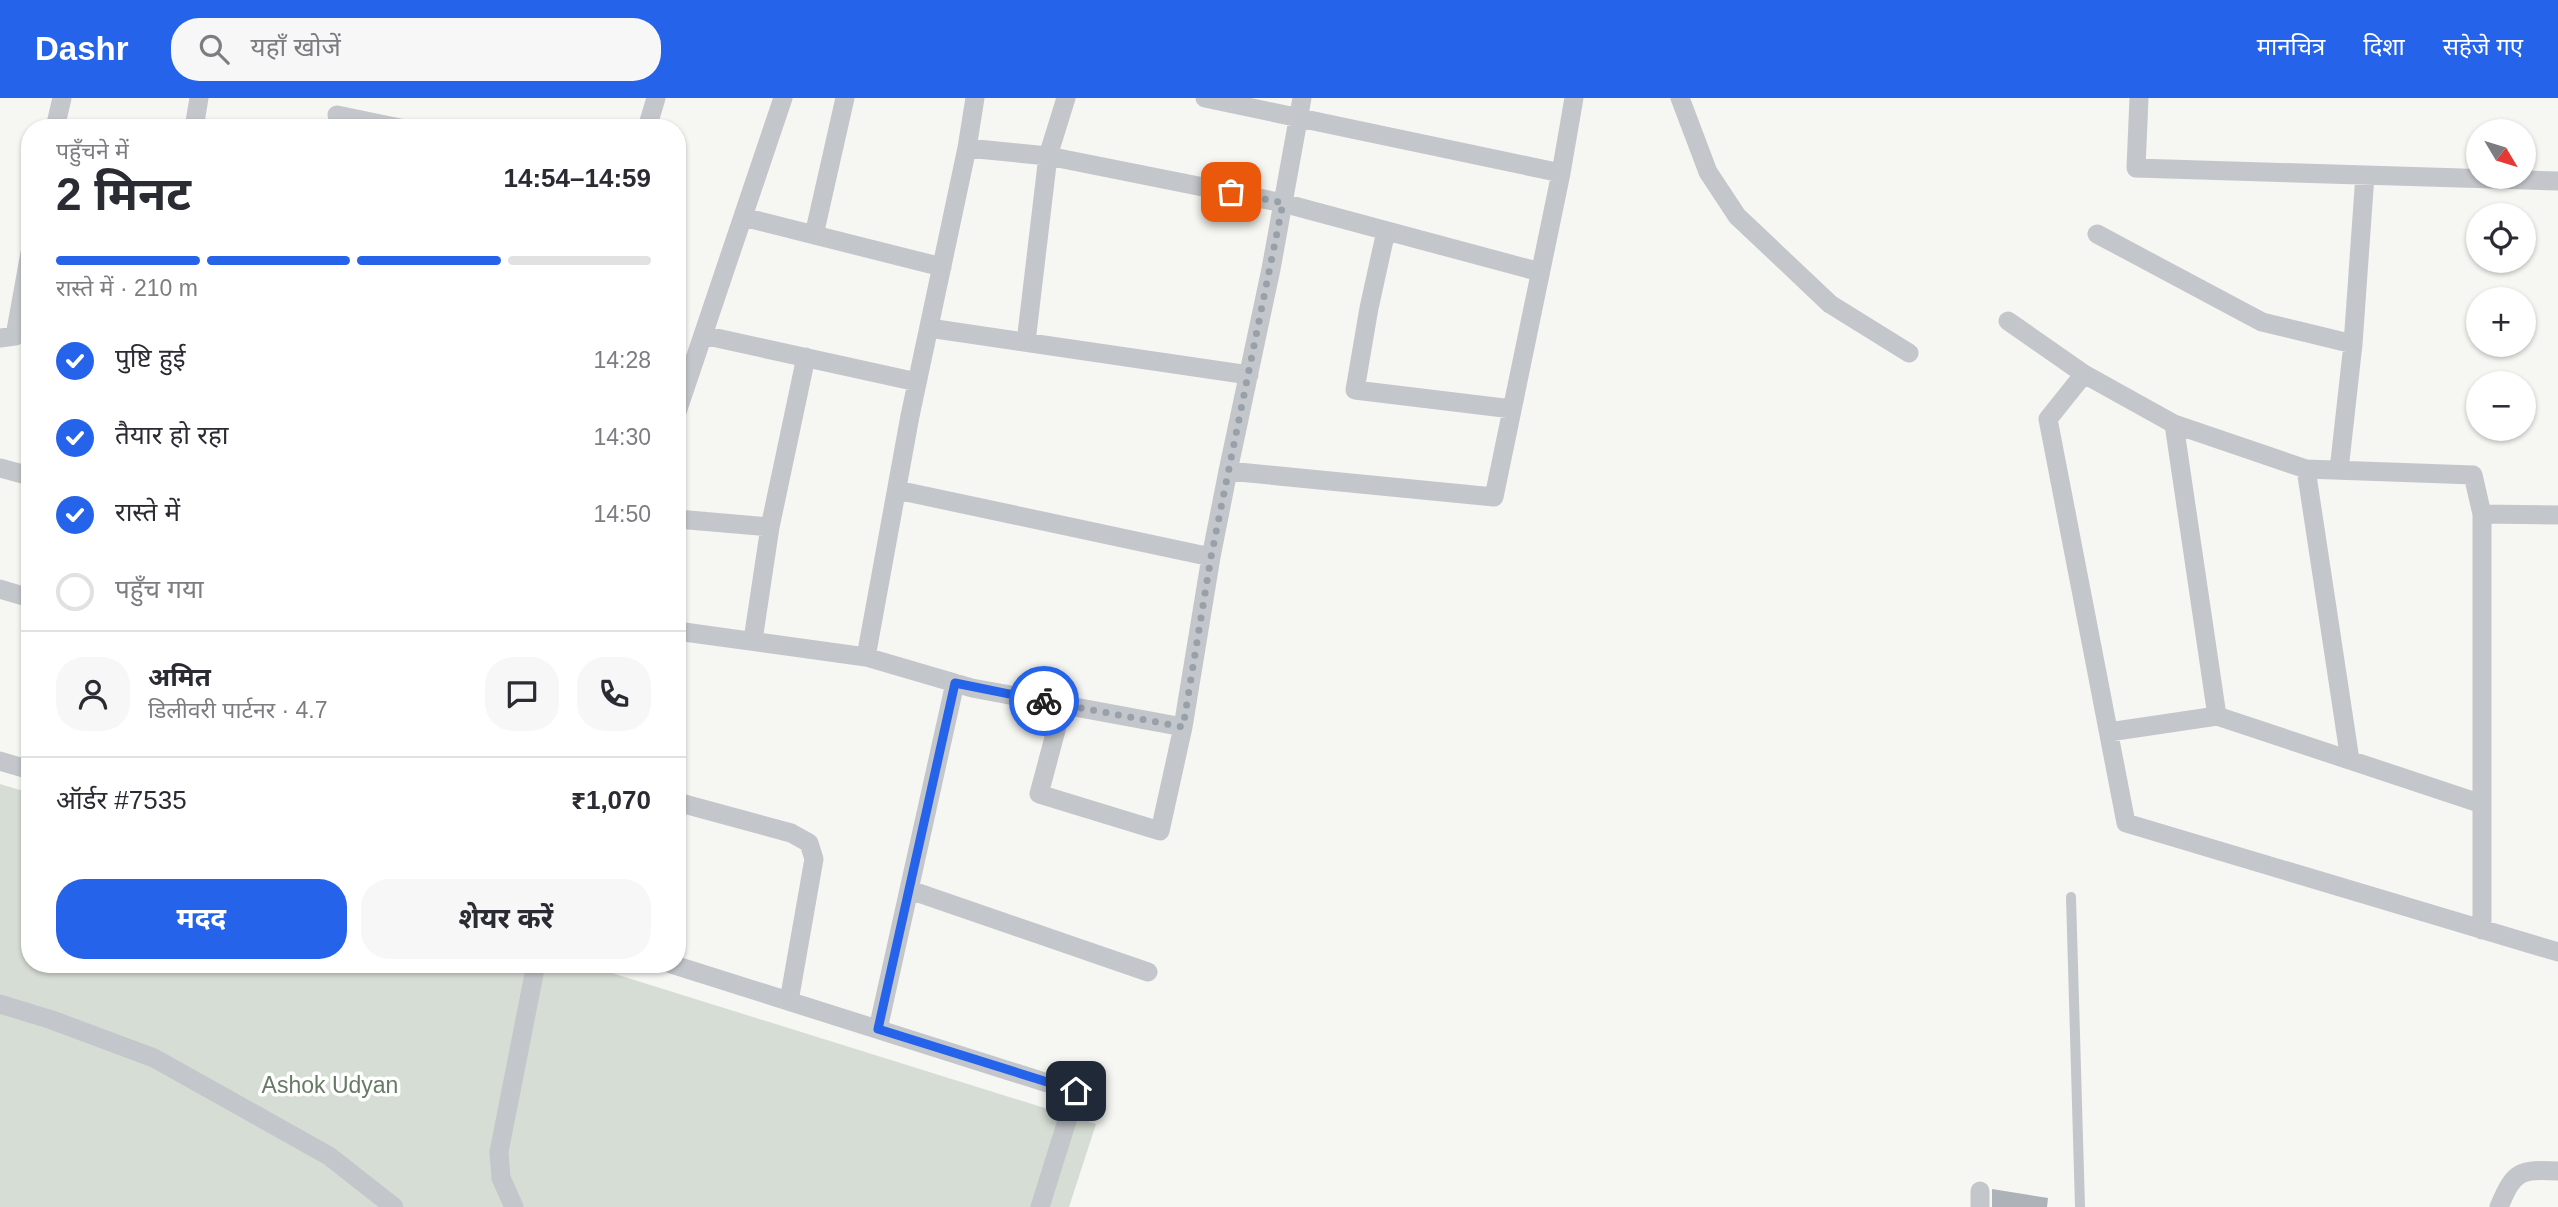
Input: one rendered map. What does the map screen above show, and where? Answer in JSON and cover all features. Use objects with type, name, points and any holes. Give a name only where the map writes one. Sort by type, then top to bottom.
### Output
[{"type":"street","points":[[57,119],[62,98]]},
{"type":"street","points":[[196,119],[199,98]]},
{"type":"street","points":[[650,119],[656,98]]},
{"type":"street","points":[[686,385],[783,98]]},
{"type":"street","points":[[814,234],[845,98]]},
{"type":"street","points":[[866,657],[918,382],[967,148],[972,98]]},
{"type":"street","points":[[1026,342],[1048,156],[1066,98]]},
{"type":"street","points":[[1205,98],[1300,107],[1562,173]]},
{"type":"street","points":[[1228,471],[1494,497],[1562,173],[1574,98]]},
{"type":"street","points":[[1680,98],[1708,172],[1737,216],[1830,304],[1909,353]]},
{"type":"street","points":[[2140,98],[2136,168],[2558,181]]},
{"type":"street","points":[[1063,704],[1039,794],[1160,831],[1183,727],[1211,557],[1300,107]]},
{"type":"street","points":[[337,113],[362,119]]},
{"type":"street","points":[[967,148],[1048,156],[1283,203],[1540,272]]},
{"type":"street","points":[[2339,470],[2353,344],[2365,175]]},
{"type":"street","points":[[743,217],[942,267]]},
{"type":"street","points":[[1386,231],[1355,390],[1512,409]]},
{"type":"street","points":[[2097,234],[2262,322],[2353,344]]},
{"type":"street","points":[[0,338],[15,336],[21,303]]},
{"type":"street","points":[[2008,321],[2084,374],[2174,424],[2306,469],[2473,475],[2482,514],[2482,930]]},
{"type":"street","points":[[929,328],[1249,375]]},
{"type":"street","points":[[703,335],[918,382]]},
{"type":"street","points":[[753,639],[770,527],[806,357]]},
{"type":"street","points":[[2084,374],[2048,419],[2126,823],[2558,953]]},
{"type":"street","points":[[2174,424],[2217,716]]},
{"type":"street","points":[[0,468],[21,474]]},
{"type":"street","points":[[2306,469],[2350,760]]},
{"type":"street","points":[[897,490],[1211,557]]},
{"type":"street","points":[[2482,514],[2558,515]]},
{"type":"street","points":[[686,520],[770,527]]},
{"type":"street","points":[[0,589],[21,595]]},
{"type":"street","points":[[686,632],[753,639],[866,657],[955,683],[1183,727]]},
{"type":"street","points":[[878,1029],[955,683]]},
{"type":"street","points":[[2109,732],[2217,716],[2482,804]]},
{"type":"street","points":[[0,761],[21,767]]},
{"type":"street","points":[[686,804],[791,833],[809,843],[814,859],[789,1001]]},
{"type":"street","points":[[910,890],[1148,972]]},
{"type":"street","points":[[686,969],[1076,1091],[1040,1207]]},
{"type":"street","points":[[514,1207],[501,1178],[499,1152],[534,973]]},
{"type":"street","points":[[0,1004],[52,1020],[154,1058],[329,1156],[394,1207]]},
{"type":"street","points":[[2499,1207],[2509,1183],[2517,1174],[2531,1169],[2558,1171]]},
{"type":"lane","points":[[2071,897],[2080,1207]]},
{"type":"green space","name":"Ashok Udyan","points":[[0,784],[21,790],[21,973],[612,973],[1096,1124],[1069,1207],[0,1207]]},
{"type":"building","points":[[1992,1189],[2048,1198],[2047,1207],[1992,1207]]},
{"type":"way so far","points":[[1044,701],[1183,727],[1211,557],[1283,203],[1231,192]]},
{"type":"route","points":[[1044,701],[955,683],[878,1029],[1076,1091]]}]
